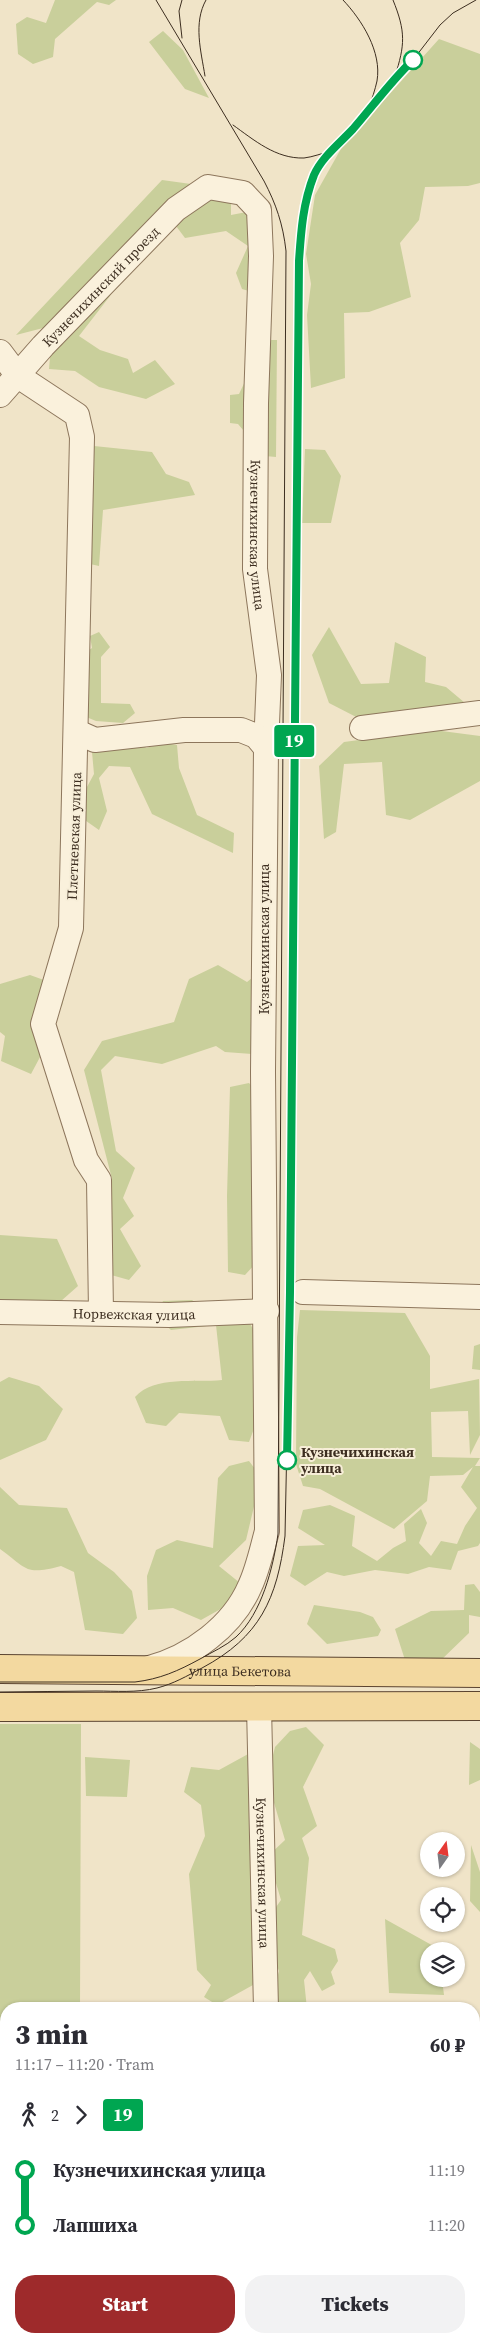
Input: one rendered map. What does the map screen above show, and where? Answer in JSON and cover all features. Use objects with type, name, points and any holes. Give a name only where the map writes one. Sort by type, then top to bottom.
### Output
[{"type":"main road","name":"улица Бекетова","points":[[0,1669],[480,1673]]},
{"type":"main road","points":[[0,1707],[480,1706]]},
{"type":"street","name":"Кузнечихинский проезд","points":[[0,395],[43,346],[176,209],[208,187]]},
{"type":"street","name":"Кузнечихинская улица","points":[[144,1669],[164,1664],[211,1636],[237,1610],[250,1586],[267,1531],[263,1072],[266,748],[269,675],[255,569],[256,403],[261,256],[259,210],[243,193],[208,187]]},
{"type":"street","name":"Плетневская улица","points":[[0,352],[18,376],[76,415],[82,437],[77,732],[71,928],[43,1024],[86,1160],[99,1180],[101,1312]]},
{"type":"street","points":[[362,728],[480,713]]},
{"type":"street","points":[[77,732],[95,740],[184,730],[241,730],[256,736],[266,748]]},
{"type":"street","points":[[303,1292],[480,1297]]},
{"type":"street","name":"Норвежская улица","points":[[0,1312],[101,1312],[169,1315],[266,1311]]},
{"type":"street","name":"Кузнечихинская улица","points":[[259,1707],[266,2002]]},
{"type":"green space","points":[[55,0],[116,0],[109,5],[97,2],[55,39],[53,57],[33,64],[18,54],[16,24],[27,17],[46,23]]},
{"type":"green space","points":[[163,31],[183,50],[209,98],[185,89],[149,42]]},
{"type":"green space","points":[[439,39],[480,54],[480,183],[468,186],[425,187],[419,220],[400,243],[411,297],[369,312],[344,313],[345,378],[311,388],[307,315],[311,284],[306,254],[315,195],[342,147]]},
{"type":"green space","points":[[162,180],[191,184],[133,239],[110,296],[79,336],[100,350],[128,359],[133,373],[155,360],[175,384],[146,399],[99,387],[75,371],[49,369],[51,346],[47,327],[16,335]]},
{"type":"green space","points":[[231,188],[231,215],[262,209],[256,293],[242,289],[236,273],[248,246],[226,231],[185,238],[173,222],[200,194]]},
{"type":"green space","points":[[265,340],[277,340],[276,457],[265,456],[238,424],[230,423],[230,395],[239,394]]},
{"type":"green space","points":[[94,446],[152,452],[166,474],[189,482],[195,495],[103,510],[99,566],[90,564]]},
{"type":"green space","points":[[305,449],[325,450],[341,476],[331,523],[302,523]]},
{"type":"green space","points":[[329,627],[361,684],[389,683],[395,642],[426,657],[425,682],[446,687],[471,708],[362,720],[329,703],[312,655]]},
{"type":"green space","points":[[99,632],[110,647],[101,657],[101,703],[130,704],[135,713],[123,723],[96,721],[74,712],[70,663],[92,648],[90,636]]},
{"type":"green space","points":[[112,726],[135,734],[146,748],[164,743],[177,745],[179,768],[197,815],[234,833],[233,853],[152,814],[130,767],[109,766],[99,778],[107,811],[99,830],[79,816],[81,798],[94,774],[92,752]]},
{"type":"green space","points":[[434,730],[480,736],[480,781],[410,820],[386,815],[382,762],[344,764],[336,832],[324,839],[319,766],[344,742]]},
{"type":"green space","points":[[218,965],[247,982],[257,974],[252,1054],[225,1052],[216,1046],[162,1064],[115,1056],[101,1070],[116,1151],[135,1168],[123,1198],[134,1216],[120,1229],[141,1266],[129,1280],[97,1271],[110,1230],[112,1179],[84,1070],[102,1041],[174,1022],[189,979]]},
{"type":"green space","points":[[30,975],[66,988],[62,1006],[33,1017],[47,1044],[31,1074],[1,1061],[5,1036],[0,1032],[0,984]]},
{"type":"green space","points":[[249,1083],[259,1094],[256,1263],[245,1275],[228,1272],[227,1196],[230,1087]]},
{"type":"green space","points":[[0,1235],[57,1239],[78,1286],[52,1309],[0,1308]]},
{"type":"green space","points":[[192,1300],[204,1308],[246,1317],[273,1362],[261,1410],[249,1442],[229,1440],[220,1416],[179,1413],[166,1426],[146,1423],[135,1397],[153,1385],[176,1381],[222,1380],[216,1325],[171,1330],[155,1316],[163,1301]]},
{"type":"green space","points":[[300,1310],[405,1313],[430,1356],[430,1389],[479,1379],[480,1435],[470,1455],[468,1411],[431,1412],[432,1457],[480,1458],[475,1466],[480,1466],[480,1543],[478,1546],[458,1551],[451,1570],[429,1567],[408,1574],[375,1570],[344,1576],[327,1572],[305,1586],[290,1576],[298,1546],[325,1545],[298,1528],[303,1510],[330,1505],[355,1516],[352,1546],[377,1561],[393,1548],[406,1541],[404,1524],[421,1509],[427,1523],[419,1543],[431,1556],[441,1541],[457,1544],[465,1526],[477,1508],[461,1487],[473,1467],[463,1475],[430,1476],[427,1501],[394,1529],[320,1489],[303,1486],[294,1458],[296,1457],[297,1337]]},
{"type":"green space","points":[[480,1344],[480,1370],[472,1369],[474,1346]]},
{"type":"green space","points":[[9,1377],[39,1386],[63,1409],[46,1440],[0,1460],[0,1382]]},
{"type":"green space","points":[[249,1461],[261,1477],[246,1540],[219,1566],[240,1583],[226,1606],[201,1620],[173,1608],[148,1610],[147,1576],[156,1550],[177,1540],[213,1548],[218,1478],[229,1466]]},
{"type":"green space","points":[[0,1487],[19,1505],[67,1508],[88,1553],[114,1572],[132,1591],[137,1618],[123,1634],[85,1630],[74,1572],[61,1566],[33,1570],[21,1565],[0,1549]]},
{"type":"green space","points":[[474,1584],[480,1592],[480,1617],[469,1615],[469,1633],[438,1663],[405,1660],[395,1629],[431,1611],[464,1610],[465,1585]]},
{"type":"green space","points":[[314,1605],[360,1612],[373,1617],[381,1630],[378,1636],[327,1644],[307,1624]]},
{"type":"green space","points":[[0,1724],[81,1724],[80,2002],[0,2002]]},
{"type":"green space","points":[[306,1727],[324,1745],[303,1787],[317,1826],[302,1838],[309,1858],[302,1935],[335,1949],[338,1961],[331,1972],[335,1984],[322,1991],[310,1971],[304,1980],[306,2002],[273,2002],[272,1997],[279,1971],[272,1952],[277,1937],[269,1917],[281,1900],[268,1856],[285,1840],[267,1779],[275,1747],[290,1731]]},
{"type":"green space","points":[[470,1742],[480,1749],[480,1780],[469,1785]]},
{"type":"green space","points":[[250,1753],[253,1985],[222,2002],[212,2002],[204,1997],[211,1985],[197,1970],[189,1874],[205,1836],[201,1805],[184,1792],[191,1767],[219,1770]]},
{"type":"green space","points":[[85,1757],[130,1760],[127,1797],[86,1796]]},
{"type":"green space","points":[[471,1845],[480,1872],[480,1912],[470,1901]]},
{"type":"green space","points":[[385,1919],[426,1942],[420,1942],[420,1987],[443,1987],[444,1995],[389,1993]]},
{"type":"tram line","points":[[0,1682],[144,1681],[176,1671],[219,1649],[236,1637],[253,1616],[265,1589],[278,1534],[286,251],[278,214],[264,181],[156,0]]},
{"type":"tram line","points":[[182,0],[179,11],[182,38]]},
{"type":"tram line","points":[[205,76],[199,28],[202,9],[206,0]]},
{"type":"tram line","points":[[343,0],[357,17],[369,37],[376,59],[377,81],[369,107]]},
{"type":"tram line","points":[[393,0],[403,38],[401,56],[395,76]]},
{"type":"tram line","points":[[0,1692],[134,1691],[149,1690],[174,1682],[222,1656],[238,1643],[252,1629],[262,1614],[271,1597],[277,1579],[285,1536],[290,1292],[299,261],[302,217],[315,173],[331,151],[413,60],[440,25],[453,13],[476,0]]},
{"type":"tram line","name":"19","points":[[287,1460],[299,261],[302,217],[315,173],[331,151],[413,60]]},
{"type":"tram line","points":[[233,125],[266,148],[284,155],[304,158],[331,151]]},
{"type":"place","name":"Кузнечихинская улица","points":[[287,1460]]}]
